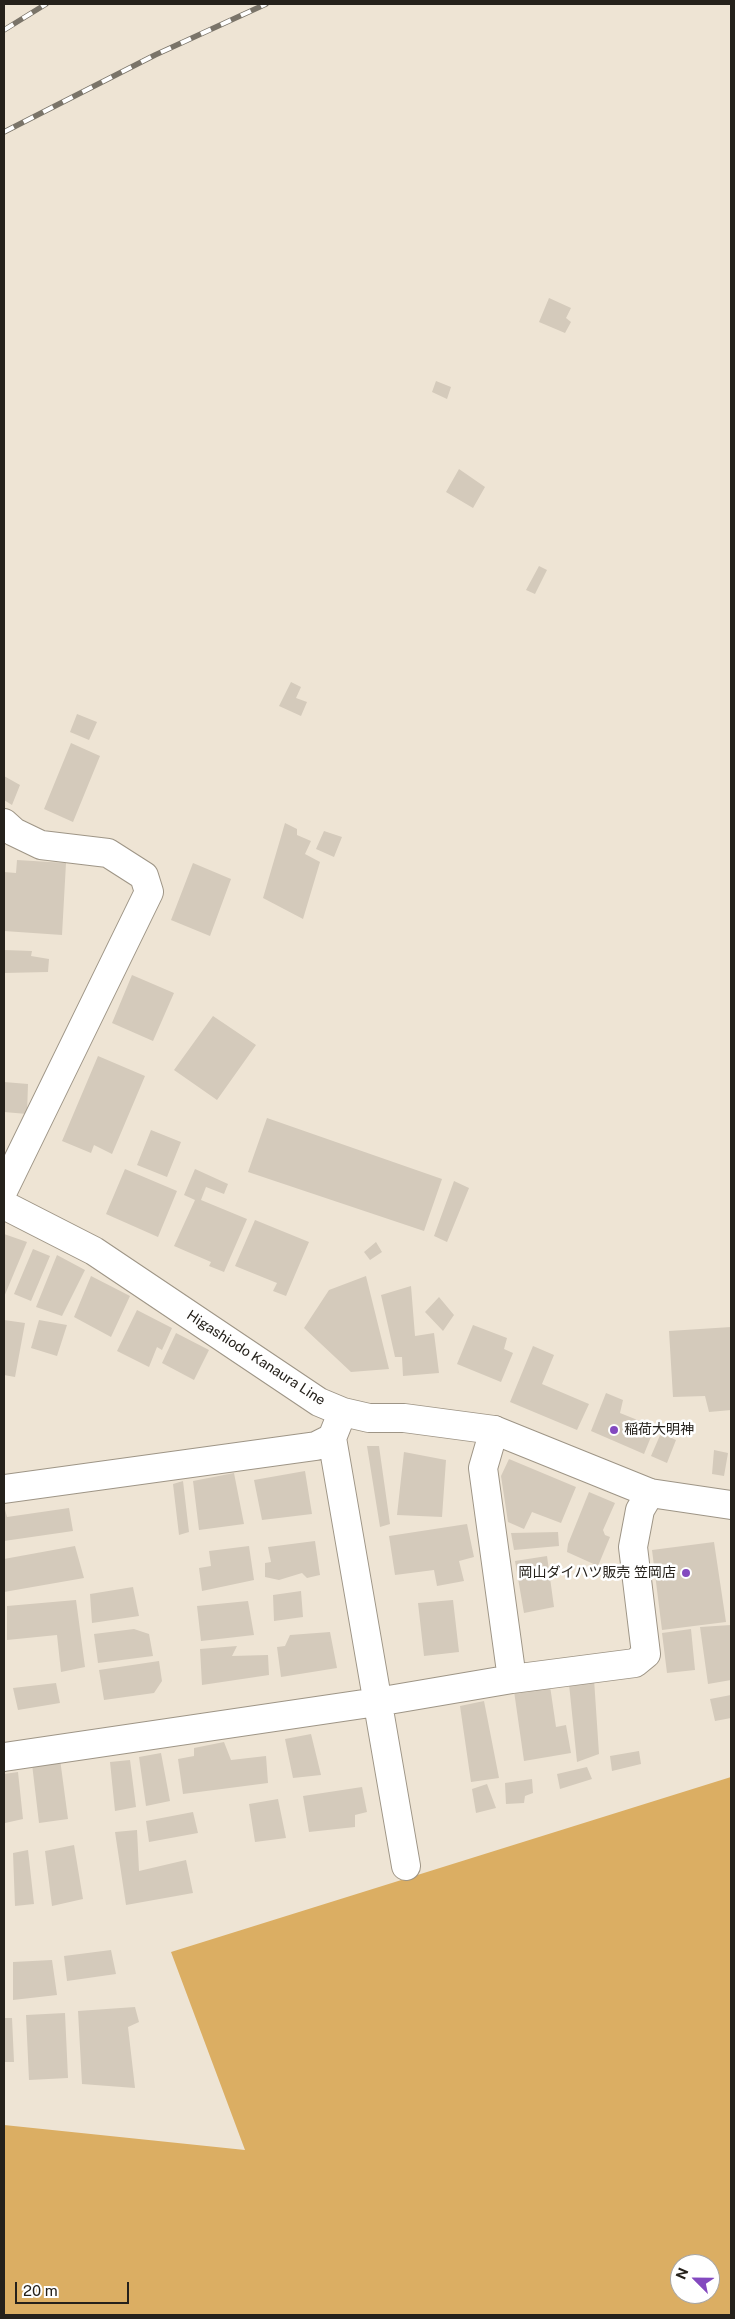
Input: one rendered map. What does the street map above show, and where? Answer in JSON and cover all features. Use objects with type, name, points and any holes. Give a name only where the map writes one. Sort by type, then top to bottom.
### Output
[{"type":"street","points":[[4,823],[14,832],[41,845],[108,853],[144,876],[149,892],[4,1188]]},
{"type":"street","name":"Higashiodo Kanaura Line","points":[[4,1205],[94,1251],[319,1402],[343,1412],[369,1418],[404,1418],[494,1430],[650,1493],[731,1505]]},
{"type":"street","points":[[343,1412],[332,1438],[406,1866]]},
{"type":"street","points":[[494,1430],[484,1468],[512,1679]]},
{"type":"street","points":[[4,1489],[316,1446],[332,1438]]},
{"type":"street","points":[[4,1757],[377,1702],[512,1679],[635,1663],[646,1654],[633,1547],[640,1510],[650,1493]]},
{"type":"shaded area","points":[[731,1777],[731,2315],[4,2315],[4,2125],[245,2150],[171,1952]]},
{"type":"building","points":[[549,298],[571,308],[566,318],[571,322],[565,333],[539,322]]},
{"type":"building","points":[[436,381],[451,387],[447,399],[432,392]]},
{"type":"building","points":[[459,469],[485,487],[473,508],[446,492]]},
{"type":"building","points":[[539,566],[547,570],[535,594],[526,590]]},
{"type":"building","points":[[291,682],[301,687],[296,698],[307,702],[301,716],[279,706]]},
{"type":"building","points":[[77,714],[97,722],[89,740],[70,732]]},
{"type":"building","points":[[71,743],[100,756],[73,822],[44,809]]},
{"type":"building","points":[[4,776],[20,785],[12,805],[4,800]]},
{"type":"building","points":[[285,823],[297,829],[297,835],[311,841],[305,854],[320,862],[303,919],[263,898]]},
{"type":"building","points":[[324,831],[342,837],[334,857],[316,849]]},
{"type":"building","points":[[17,860],[66,863],[62,935],[4,931],[4,872],[16,873]]},
{"type":"building","points":[[193,863],[231,879],[210,936],[171,920]]},
{"type":"building","points":[[4,950],[32,951],[31,956],[49,959],[48,972],[4,973]]},
{"type":"building","points":[[132,975],[174,993],[153,1041],[112,1023]]},
{"type":"building","points":[[213,1016],[256,1045],[217,1100],[174,1070]]},
{"type":"building","points":[[98,1056],[145,1076],[112,1154],[94,1145],[91,1153],[62,1141]]},
{"type":"building","points":[[4,1082],[28,1084],[27,1114],[4,1112]]},
{"type":"building","points":[[267,1118],[442,1179],[424,1231],[248,1172]]},
{"type":"building","points":[[151,1130],[181,1142],[167,1177],[137,1165]]},
{"type":"building","points":[[125,1169],[177,1191],[158,1237],[106,1214]]},
{"type":"building","points":[[195,1169],[228,1184],[224,1194],[206,1187],[201,1200],[247,1219],[224,1272],[209,1266],[211,1262],[174,1246],[195,1200],[184,1195]]},
{"type":"building","points":[[454,1181],[469,1188],[447,1242],[434,1236]]},
{"type":"building","points":[[255,1220],[309,1242],[286,1296],[273,1291],[277,1283],[235,1266]]},
{"type":"building","points":[[4,1234],[27,1242],[4,1297]]},
{"type":"building","points":[[376,1242],[382,1252],[370,1260],[364,1252]]},
{"type":"building","points":[[33,1249],[50,1256],[31,1301],[14,1294]]},
{"type":"building","points":[[57,1255],[85,1270],[62,1316],[36,1307]]},
{"type":"building","points":[[91,1276],[130,1296],[111,1337],[74,1317]]},
{"type":"building","points":[[366,1276],[389,1369],[351,1372],[304,1328],[329,1290]]},
{"type":"building","points":[[411,1286],[415,1336],[434,1333],[439,1373],[403,1376],[402,1357],[395,1357],[381,1295]]},
{"type":"building","points":[[439,1297],[454,1315],[443,1331],[425,1312]]},
{"type":"building","points":[[137,1310],[172,1328],[162,1350],[157,1347],[149,1367],[117,1351]]},
{"type":"building","points":[[4,1320],[25,1323],[15,1377],[4,1375]]},
{"type":"building","points":[[39,1320],[67,1325],[57,1356],[31,1348]]},
{"type":"building","points":[[473,1325],[507,1338],[504,1349],[513,1353],[501,1382],[457,1364]]},
{"type":"building","points":[[731,1327],[731,1410],[709,1412],[705,1396],[673,1397],[669,1331]]},
{"type":"building","points":[[176,1333],[209,1350],[194,1380],[162,1363]]},
{"type":"building","points":[[533,1346],[554,1355],[542,1384],[589,1404],[577,1430],[510,1402]]},
{"type":"building","points":[[606,1393],[623,1400],[620,1413],[655,1427],[644,1454],[591,1431]]},
{"type":"building","points":[[661,1433],[676,1440],[667,1463],[651,1456]]},
{"type":"building","points":[[367,1446],[379,1446],[390,1524],[380,1527]]},
{"type":"building","points":[[714,1450],[728,1453],[724,1476],[712,1474]]},
{"type":"building","points":[[404,1452],[446,1460],[442,1517],[397,1515]]},
{"type":"building","points":[[509,1459],[576,1487],[561,1523],[532,1512],[524,1529],[508,1522],[501,1476]]},
{"type":"building","points":[[305,1471],[312,1514],[262,1520],[254,1480]]},
{"type":"building","points":[[234,1473],[244,1524],[199,1530],[193,1481]]},
{"type":"building","points":[[183,1481],[189,1532],[179,1535],[173,1484]]},
{"type":"building","points":[[589,1492],[615,1503],[603,1530],[605,1535],[610,1537],[598,1566],[567,1552],[568,1544]]},
{"type":"building","points":[[4,1506],[7,1517],[69,1508],[73,1531],[4,1541]]},
{"type":"building","points":[[467,1524],[474,1557],[459,1561],[464,1581],[437,1586],[434,1570],[395,1575],[389,1536]]},
{"type":"building","points":[[558,1532],[559,1546],[514,1550],[511,1533]]},
{"type":"building","points":[[315,1541],[320,1575],[307,1578],[302,1573],[279,1580],[265,1577],[265,1563],[271,1562],[268,1547]]},
{"type":"building","points":[[714,1542],[726,1622],[662,1630],[652,1550]]},
{"type":"building","points":[[75,1546],[84,1578],[4,1592],[4,1559]]},
{"type":"building","points":[[249,1546],[254,1580],[202,1591],[199,1568],[211,1566],[209,1551]]},
{"type":"building","points":[[547,1556],[554,1607],[524,1613],[515,1561]]},
{"type":"building","points":[[133,1587],[139,1616],[92,1623],[90,1594]]},
{"type":"building","points":[[301,1591],[303,1617],[274,1621],[273,1595]]},
{"type":"building","points":[[76,1600],[85,1667],[61,1672],[57,1635],[7,1640],[7,1606]]},
{"type":"building","points":[[453,1600],[459,1652],[424,1656],[418,1603]]},
{"type":"building","points":[[248,1601],[254,1635],[201,1641],[197,1606]]},
{"type":"building","points":[[731,1625],[731,1680],[708,1684],[700,1627]]},
{"type":"building","points":[[134,1629],[149,1634],[153,1656],[98,1663],[94,1634]]},
{"type":"building","points":[[691,1629],[695,1670],[667,1673],[662,1633]]},
{"type":"building","points":[[330,1632],[337,1668],[281,1677],[277,1647],[285,1646],[290,1635]]},
{"type":"building","points":[[237,1646],[232,1656],[268,1655],[269,1675],[202,1685],[200,1649]]},
{"type":"building","points":[[159,1661],[162,1681],[154,1693],[104,1700],[99,1670]]},
{"type":"building","points":[[594,1679],[599,1754],[577,1762],[569,1684]]},
{"type":"building","points":[[56,1683],[60,1703],[18,1710],[13,1688]]},
{"type":"building","points":[[550,1686],[556,1727],[566,1725],[571,1753],[524,1761],[514,1691]]},
{"type":"building","points":[[731,1695],[731,1718],[715,1721],[710,1699]]},
{"type":"building","points":[[484,1701],[499,1778],[471,1782],[460,1706]]},
{"type":"building","points":[[311,1734],[321,1775],[293,1778],[285,1739]]},
{"type":"building","points":[[224,1742],[231,1760],[266,1756],[268,1783],[183,1794],[178,1759],[194,1756],[194,1748]]},
{"type":"building","points":[[639,1751],[641,1764],[612,1771],[610,1756]]},
{"type":"building","points":[[161,1753],[170,1801],[146,1806],[139,1757]]},
{"type":"building","points":[[60,1759],[68,1819],[39,1823],[32,1764]]},
{"type":"building","points":[[130,1760],[136,1807],[115,1811],[110,1762]]},
{"type":"building","points":[[587,1767],[592,1779],[560,1789],[557,1774]]},
{"type":"building","points":[[18,1772],[23,1819],[5,1823],[4,1774]]},
{"type":"building","points":[[532,1779],[533,1793],[525,1796],[524,1803],[506,1804],[505,1783]]},
{"type":"building","points":[[487,1784],[496,1808],[476,1813],[472,1789]]},
{"type":"building","points":[[362,1787],[367,1812],[355,1815],[355,1827],[309,1832],[303,1796]]},
{"type":"building","points":[[278,1799],[286,1838],[255,1842],[249,1804]]},
{"type":"building","points":[[193,1812],[198,1833],[149,1842],[146,1821]]},
{"type":"building","points":[[137,1830],[139,1871],[186,1860],[193,1893],[126,1905],[115,1832]]},
{"type":"building","points":[[74,1845],[83,1899],[52,1906],[45,1851]]},
{"type":"building","points":[[28,1850],[34,1904],[15,1906],[13,1853]]},
{"type":"building","points":[[111,1950],[116,1974],[67,1981],[64,1956]]},
{"type":"building","points":[[52,1960],[57,1995],[13,2000],[13,1962]]},
{"type":"building","points":[[135,2007],[139,2022],[128,2027],[135,2088],[82,2084],[78,2011]]},
{"type":"building","points":[[65,2013],[68,2078],[29,2080],[26,2015]]},
{"type":"building","points":[[4,2018],[12,2018],[14,2062],[4,2062]]},
{"type":"railway","points":[[4,30],[46,4]]},
{"type":"railway","points":[[4,132],[155,55],[266,4]]},
{"type":"place","name":"稲荷大明神","points":[[614,1430]]},
{"type":"place","name":"岡山ダイハツ販売 笠岡店","points":[[686,1573]]}]
